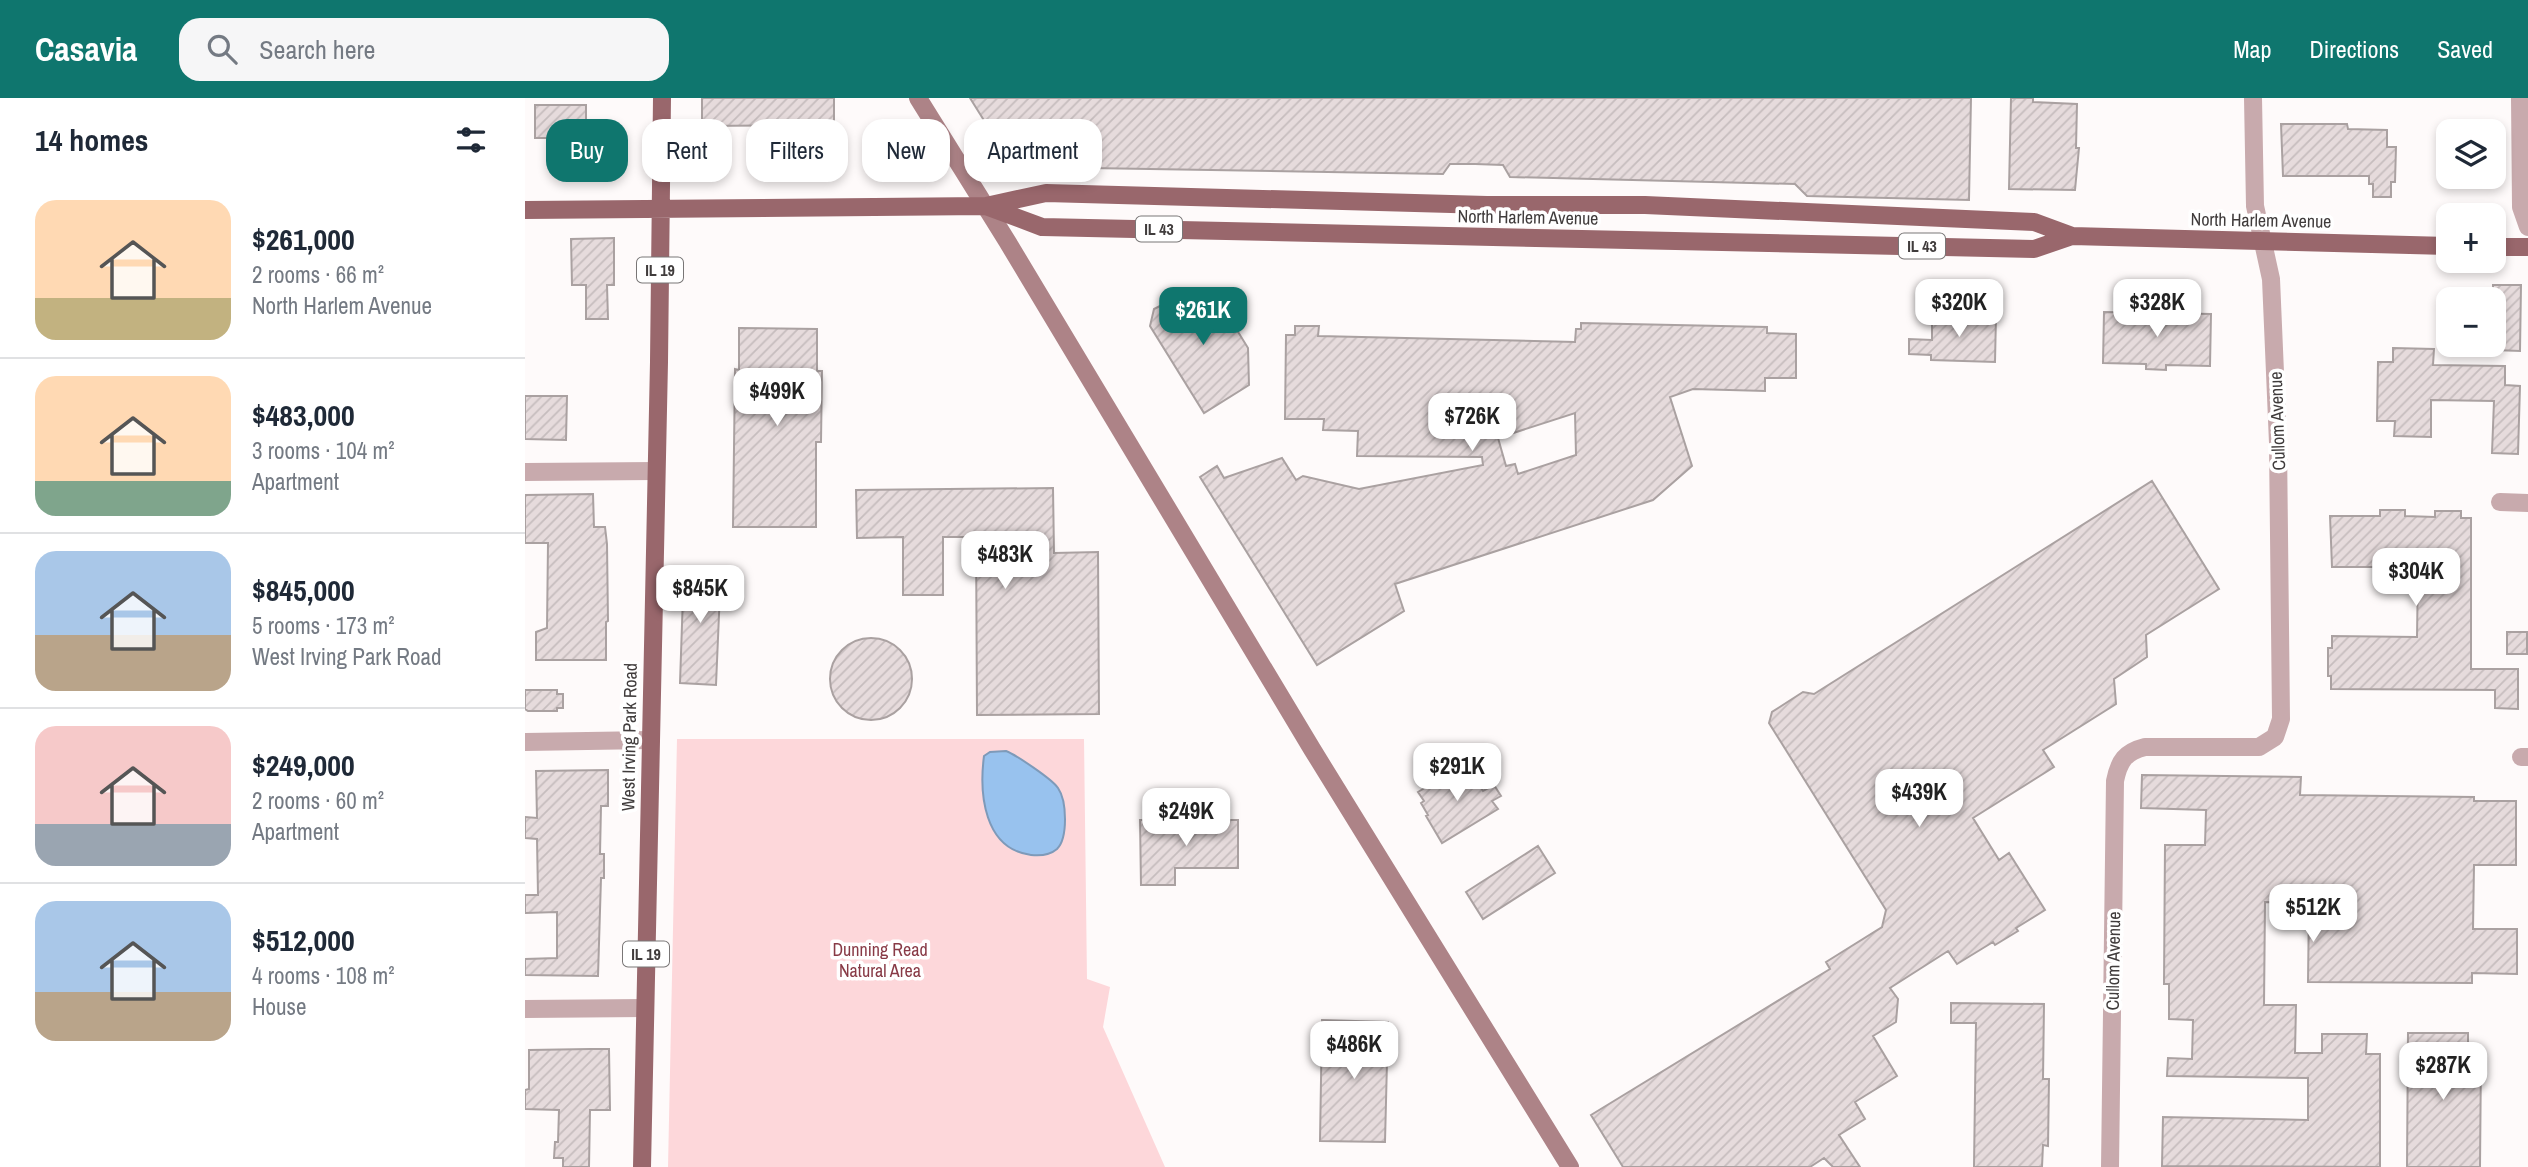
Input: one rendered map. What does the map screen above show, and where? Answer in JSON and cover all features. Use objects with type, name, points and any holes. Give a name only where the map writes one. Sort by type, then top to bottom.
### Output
[{"type":"main road","name":"West Irving Park Road","points":[[642,1167],[662,98]]},
{"type":"main road","points":[[918,98],[986,206],[1267,675],[1570,1167]]},
{"type":"main road","name":"North Harlem Avenue","points":[[525,211],[986,206],[1045,192],[1487,205],[1644,205],[2034,222],[2072,236],[2436,246]]},
{"type":"main road","name":"North Harlem Avenue","points":[[986,206],[1042,227],[2035,249],[2072,236]]},
{"type":"main road","points":[[1790,211],[1791,244]]},
{"type":"main road","points":[[2506,247],[2528,247]]},
{"type":"street","name":"Cullom Avenue","points":[[2110,1167],[2115,781],[2118,767],[2123,756],[2132,750],[2145,747],[2259,747],[2270,742],[2279,729],[2279,452],[2271,279],[2255,206],[2253,98]]},
{"type":"street","points":[[2519,98],[2521,207],[2528,227]]},
{"type":"street","points":[[525,472],[656,471]]},
{"type":"street","points":[[2500,502],[2528,503]]},
{"type":"street","points":[[525,742],[650,740]]},
{"type":"street","points":[[525,1009],[645,1007]]},
{"type":"green space","name":"Dunning Read Natural Area","points":[[677,739],[1084,739],[1087,979],[1110,987],[1103,1027],[1165,1167],[668,1167]]},
{"type":"water","points":[[1006,751],[1049,779],[1061,794],[1065,810],[1065,828],[1061,844],[1051,853],[1031,855],[1015,851],[994,831],[988,818],[983,787],[984,756],[990,752]]},
{"type":"building","points":[[702,98],[834,98],[834,119],[746,119],[746,126],[732,126],[732,119],[702,119]]},
{"type":"building","points":[[970,98],[1971,98],[1969,200],[1807,196],[1795,184],[1510,177],[1503,165],[1450,164],[1443,174],[1102,168],[1102,119],[983,119]]},
{"type":"building","points":[[2011,98],[2077,104],[2076,148],[2079,148],[2075,190],[2009,189]]},
{"type":"building","points":[[535,105],[586,105],[586,119],[546,119],[546,138],[535,138]]},
{"type":"building","points":[[2281,124],[2347,124],[2348,129],[2387,130],[2387,147],[2396,147],[2395,182],[2391,182],[2391,197],[2373,197],[2373,184],[2369,184],[2369,176],[2283,176]]},
{"type":"building","points":[[614,238],[614,285],[607,285],[608,319],[586,319],[586,285],[572,285],[571,239]]},
{"type":"building","points":[[2521,285],[2520,351],[2506,350],[2506,287],[2493,287]]},
{"type":"building","points":[[1188,292],[1214,293],[1248,348],[1249,385],[1204,413],[1150,326],[1154,309]]},
{"type":"building","points":[[2104,312],[2211,314],[2210,366],[2166,365],[2166,370],[2146,369],[2146,364],[2103,363]]},
{"type":"building","points":[[1932,314],[1996,316],[1995,362],[1931,360],[1931,355],[1909,354],[1909,339],[1932,340]]},
{"type":"building","points":[[1581,323],[1767,327],[1767,333],[1796,334],[1796,378],[1765,378],[1765,391],[1693,389],[1670,397],[1692,466],[1653,500],[1395,584],[1404,611],[1317,665],[1200,477],[1217,466],[1224,478],[1282,458],[1296,480],[1303,476],[1359,489],[1483,465],[1482,457],[1357,456],[1358,431],[1323,430],[1324,419],[1285,419],[1286,335],[1295,335],[1295,326],[1319,326],[1318,336],[1575,342],[1576,329],[1581,329]],"holes":[[[1575,413],[1576,455],[1518,474],[1515,464],[1506,466],[1498,438]]]},
{"type":"building","points":[[739,328],[817,329],[817,371],[822,371],[821,442],[816,442],[816,527],[733,527],[735,369],[739,370]]},
{"type":"building","points":[[2393,348],[2434,349],[2433,365],[2505,366],[2505,385],[2520,386],[2518,454],[2492,453],[2494,401],[2431,400],[2431,437],[2394,436],[2395,421],[2377,421],[2378,362],[2393,362]]},
{"type":"building","points":[[525,396],[567,396],[566,440],[525,439]]},
{"type":"building","points":[[2152,481],[2219,589],[2146,635],[2147,657],[2114,679],[2116,704],[2043,750],[2054,767],[1973,818],[1999,860],[2009,853],[2045,910],[1995,945],[1993,942],[1957,964],[1948,951],[1890,988],[1898,999],[1896,1022],[1873,1036],[1897,1076],[1855,1102],[1865,1119],[1839,1135],[1860,1167],[1833,1167],[1824,1158],[1810,1167],[1623,1167],[1591,1115],[1830,969],[1826,962],[1882,927],[1886,910],[1769,723],[1772,712],[1803,692],[1814,694]]},
{"type":"building","points":[[1053,488],[1054,553],[1098,552],[1099,714],[977,715],[976,537],[943,537],[943,595],[903,595],[903,537],[857,538],[856,490]]},
{"type":"building","points":[[593,494],[594,527],[605,527],[607,544],[606,660],[536,660],[536,632],[547,628],[548,543],[525,543],[525,495]]},
{"type":"building","points":[[2380,510],[2405,510],[2405,516],[2435,517],[2435,511],[2461,511],[2461,518],[2471,518],[2471,669],[2518,669],[2518,709],[2495,708],[2495,690],[2331,689],[2328,648],[2332,648],[2332,636],[2417,637],[2418,567],[2332,567],[2330,516],[2380,516]]},
{"type":"building","points":[[684,566],[721,568],[716,685],[680,683]]},
{"type":"building","points":[[2507,632],[2527,632],[2527,654],[2507,654]]},
{"type":"building","points":[[871,638],[887,641],[900,650],[909,663],[912,679],[909,695],[900,708],[887,717],[871,720],[855,717],[842,708],[833,695],[830,679],[833,663],[842,650],[855,641]]},
{"type":"building","points":[[525,690],[557,690],[557,694],[563,694],[563,708],[557,708],[557,711],[528,711],[525,709]]},
{"type":"building","points":[[1466,763],[1483,791],[1494,785],[1501,796],[1492,801],[1498,809],[1442,843],[1426,816],[1428,815],[1421,803],[1424,801],[1418,792]]},
{"type":"building","points":[[608,770],[608,806],[601,806],[600,854],[604,854],[604,878],[601,878],[598,976],[525,975],[525,959],[557,958],[557,912],[525,913],[525,895],[538,895],[537,839],[525,838],[525,817],[537,818],[536,771]]},
{"type":"building","points":[[2142,775],[2301,777],[2300,795],[2474,797],[2474,801],[2516,801],[2516,865],[2474,865],[2473,929],[2517,929],[2517,974],[2472,973],[2472,983],[2308,982],[2309,903],[2265,902],[2264,1005],[2296,1005],[2295,1053],[2322,1053],[2322,1034],[2367,1034],[2366,1054],[2380,1054],[2380,1167],[2162,1166],[2163,1117],[2308,1120],[2308,1078],[2167,1076],[2168,1058],[2192,1059],[2193,1020],[2169,1019],[2169,984],[2164,984],[2165,845],[2205,845],[2206,810],[2141,808]]},
{"type":"building","points":[[1140,820],[1238,820],[1238,868],[1175,868],[1175,885],[1141,885]]},
{"type":"building","points":[[1538,846],[1555,873],[1483,919],[1466,892]]},
{"type":"building","points":[[1951,1003],[2044,1004],[2043,1079],[2049,1079],[2048,1146],[2043,1145],[2042,1167],[1974,1167],[1976,1023],[1951,1023]]},
{"type":"building","points":[[1322,1020],[1388,1022],[1385,1142],[1320,1141]]},
{"type":"building","points":[[2408,1033],[2468,1033],[2468,1055],[2481,1055],[2480,1167],[2407,1167]]},
{"type":"building","points":[[609,1049],[610,1110],[590,1110],[589,1167],[563,1167],[563,1158],[554,1158],[555,1142],[558,1142],[559,1110],[525,1109],[525,1090],[529,1089],[529,1050]]}]
